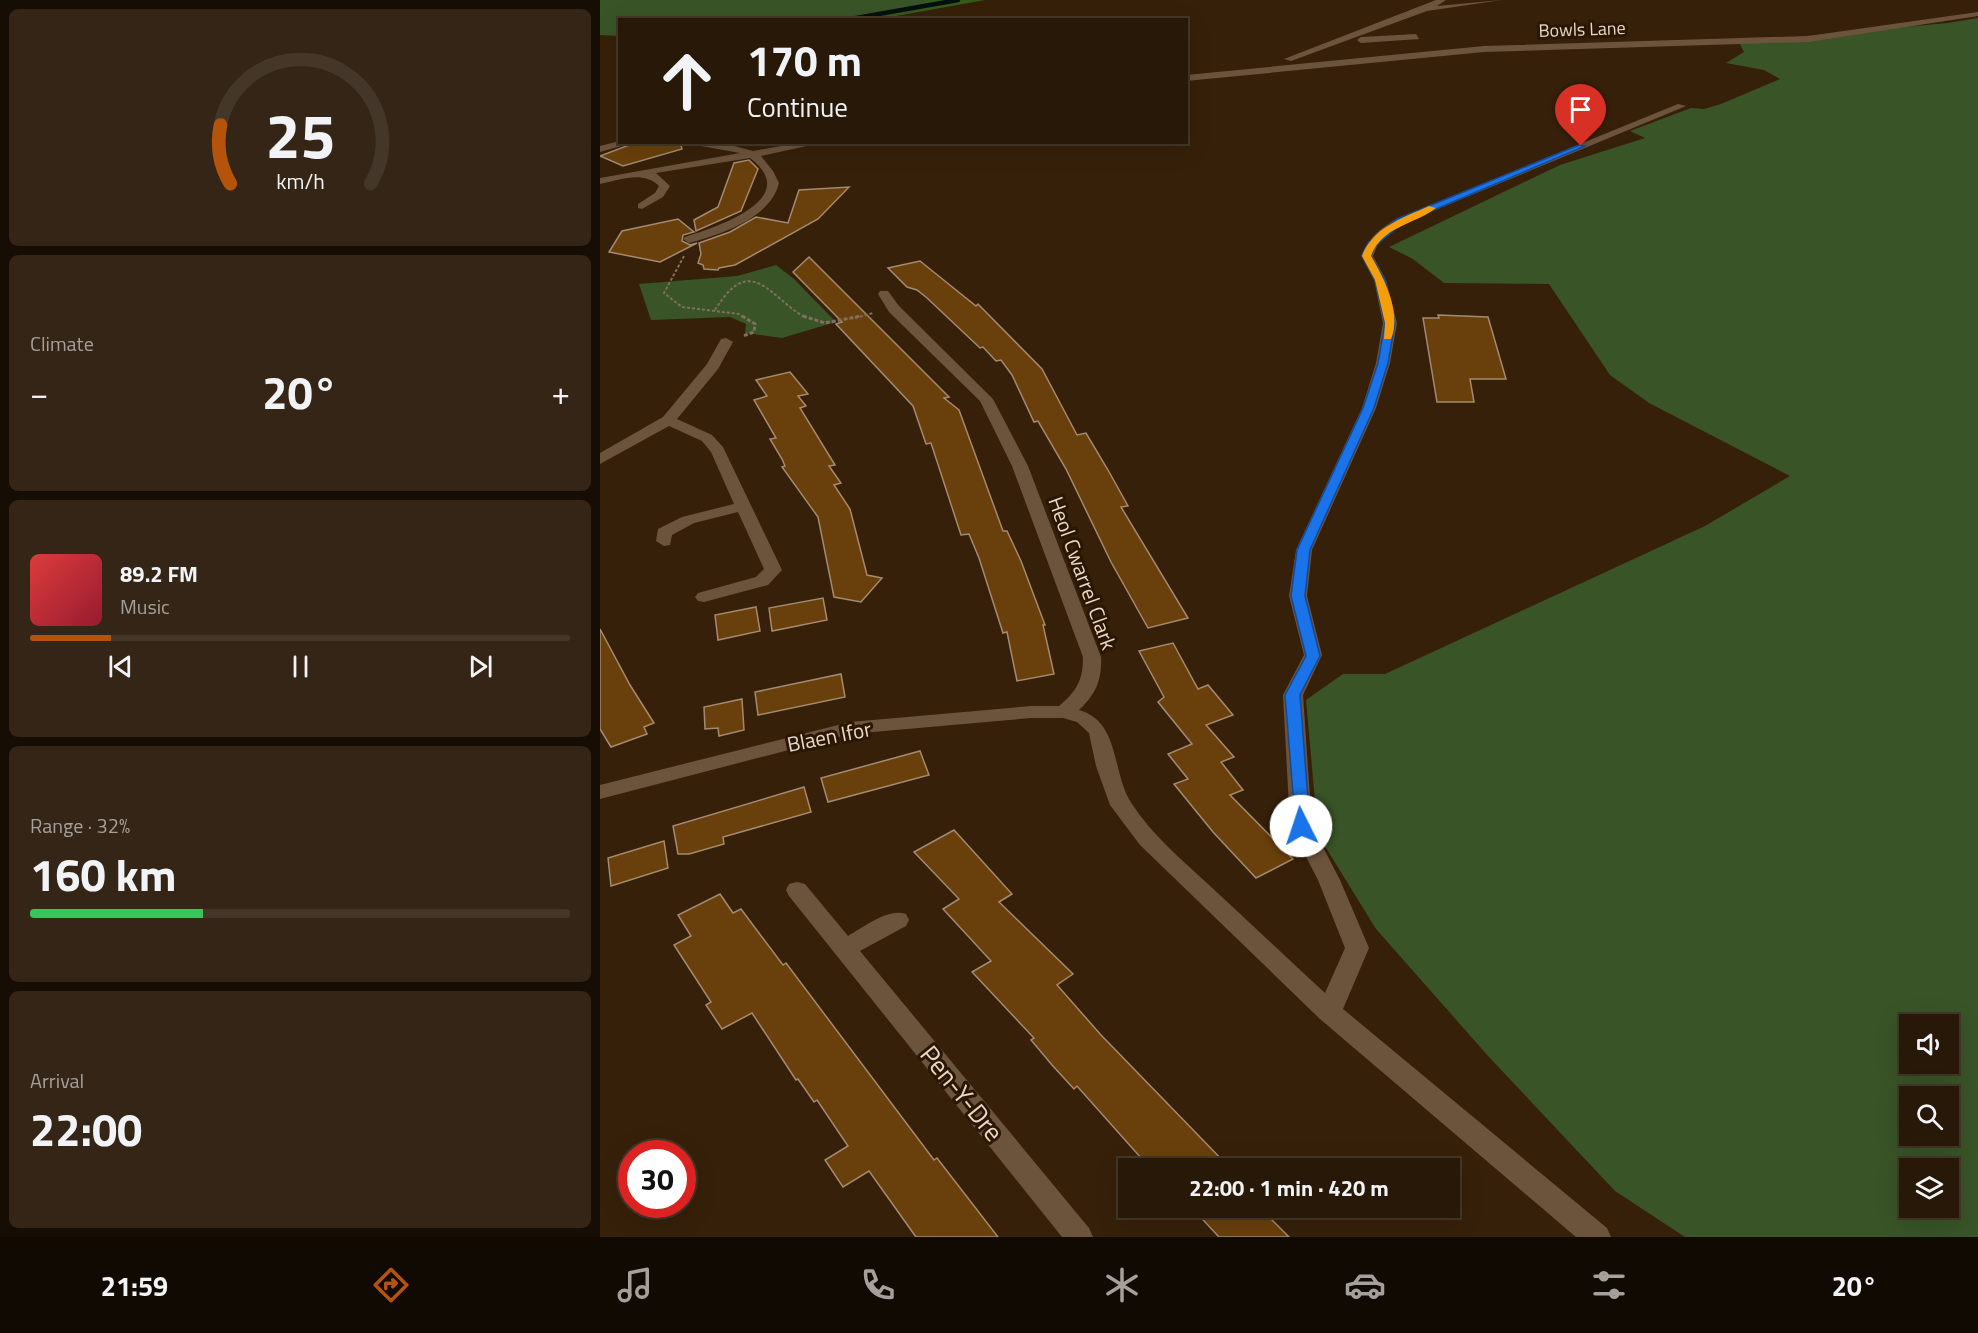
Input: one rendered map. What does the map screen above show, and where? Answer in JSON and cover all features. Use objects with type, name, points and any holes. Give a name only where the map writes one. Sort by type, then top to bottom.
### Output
[{"type":"street","points":[[1261,70],[1422,10],[1442,0]]},
{"type":"street","points":[[1422,10],[1498,0]]},
{"type":"street","name":"Bowls Lane","points":[[1188,78],[1484,49],[1808,39],[1978,14]]},
{"type":"street","points":[[1341,41],[1416,37]]},
{"type":"street","points":[[1329,1012],[1357,948],[1329,880],[1301,826],[1293,695],[1313,656],[1298,596],[1304,550],[1369,408],[1383,363],[1390,323],[1380,280],[1367,256],[1371,245],[1380,235],[1400,221],[1681,106]]},
{"type":"street","points":[[600,149],[621,144]]},
{"type":"street","points":[[689,239],[741,220],[753,212],[769,195],[774,182],[771,175],[754,156],[729,148],[699,144]]},
{"type":"street","points":[[600,181],[636,173],[754,156],[811,144]]},
{"type":"street","points":[[636,173],[655,176],[665,186],[659,195],[642,206]]},
{"type":"street","name":"Heol Cwarrel Clark","points":[[889,302],[986,399],[1020,466],[1092,657],[1093,678],[1089,688],[1064,712]]},
{"type":"street","points":[[600,459],[668,420],[713,366],[726,342]]},
{"type":"street","points":[[668,420],[707,438],[718,450],[772,570],[762,581],[704,597]]},
{"type":"street","points":[[664,541],[664,533],[688,520],[744,506]]},
{"type":"street","name":"Blaen Ifor","points":[[600,792],[850,728],[1032,712],[1064,712]]},
{"type":"street","points":[[1064,712],[1084,718],[1098,731],[1106,766],[1121,805],[1148,840],[1329,1012],[1597,1237]]},
{"type":"street","name":"Pen-Y-Dre","points":[[797,890],[1079,1237]]},
{"type":"street","points":[[845,948],[898,920]]},
{"type":"path","points":[[689,239],[687,252],[664,293],[682,307],[739,314],[755,324],[754,332],[726,342]]},
{"type":"path","points":[[715,310],[724,295],[734,286],[757,282],[772,290],[811,321],[835,322],[889,302]]},
{"type":"green space","points":[[600,0],[923,0],[928,7],[858,18],[618,18],[618,36],[600,35]]},
{"type":"green space","points":[[923,0],[985,0],[885,18],[852,18],[927,7]]},
{"type":"green space","points":[[1978,18],[1978,1237],[1685,1237],[1615,1191],[1489,1057],[1376,929],[1318,835],[1306,700],[1343,674],[1385,674],[1705,526],[1790,476],[1649,403],[1610,375],[1549,284],[1444,283],[1413,259],[1389,247],[1560,165],[1645,138],[1630,131],[1691,108],[1704,109],[1721,104],[1780,79],[1764,70],[1726,63],[1744,52],[1739,42],[1948,23]]},
{"type":"green space","points":[[776,265],[794,279],[836,322],[782,338],[745,333],[746,324],[730,317],[651,320],[639,284],[737,276]]},
{"type":"building","points":[[632,144],[679,144],[682,149],[623,166],[600,156]]},
{"type":"building","points":[[749,160],[758,169],[741,211],[696,231],[694,220],[718,207],[734,163]]},
{"type":"building","points":[[849,187],[818,219],[735,265],[718,270],[704,269],[703,265],[698,263],[701,254],[699,243],[730,232],[756,217],[788,223],[799,190]]},
{"type":"building","points":[[678,219],[694,232],[683,235],[682,241],[690,245],[697,243],[660,262],[609,252],[622,231]]},
{"type":"building","points":[[809,257],[949,397],[944,398],[959,410],[1003,531],[1007,531],[1021,561],[1045,625],[1043,625],[1054,674],[1017,681],[1007,632],[1003,633],[969,534],[961,535],[931,443],[926,444],[913,406],[836,324],[842,322],[793,272]]},
{"type":"building","points":[[920,261],[976,306],[978,304],[1042,369],[1077,435],[1086,433],[1108,470],[1128,506],[1121,507],[1188,618],[1148,628],[1111,562],[1066,469],[1038,421],[1034,422],[1012,375],[1001,360],[996,361],[983,347],[980,348],[927,298],[917,290],[907,287],[888,268]]},
{"type":"building","points":[[1438,315],[1488,317],[1506,379],[1470,379],[1474,402],[1437,402],[1423,318],[1439,318]]},
{"type":"building","points":[[790,372],[808,394],[798,396],[806,406],[800,408],[835,465],[829,466],[841,483],[834,485],[850,509],[867,575],[882,578],[861,602],[834,597],[818,517],[782,467],[785,466],[770,439],[776,438],[754,400],[767,396],[756,380]]},
{"type":"building","points":[[823,598],[827,620],[772,631],[769,608]]},
{"type":"building","points":[[756,607],[760,631],[718,640],[715,615]]},
{"type":"building","points":[[600,629],[630,685],[654,723],[644,727],[647,734],[611,747],[600,729]]},
{"type":"building","points":[[1173,643],[1198,689],[1208,685],[1233,715],[1206,725],[1234,757],[1221,762],[1243,790],[1230,795],[1293,859],[1256,878],[1213,832],[1174,784],[1188,779],[1168,754],[1192,744],[1158,702],[1164,697],[1139,651]]},
{"type":"building","points":[[841,674],[845,697],[758,715],[755,692]]},
{"type":"building","points":[[742,699],[744,730],[719,736],[718,728],[705,729],[704,707]]},
{"type":"building","points":[[920,751],[929,775],[828,802],[821,778]]},
{"type":"building","points":[[804,787],[811,812],[723,837],[724,844],[689,854],[678,854],[673,826]]},
{"type":"building","points":[[954,830],[1012,894],[999,902],[1073,974],[1057,985],[1101,1035],[1220,1158],[1141,1158],[1077,1086],[1074,1089],[1052,1065],[1031,1040],[1034,1038],[972,972],[991,961],[943,909],[959,899],[914,852]]},
{"type":"building","points":[[664,841],[668,868],[611,886],[608,858]]},
{"type":"building","points":[[720,894],[733,913],[741,909],[783,965],[786,963],[934,1160],[937,1158],[998,1237],[916,1237],[869,1171],[843,1187],[825,1160],[848,1146],[817,1100],[814,1102],[798,1079],[796,1080],[752,1013],[722,1029],[706,1005],[711,1002],[674,945],[691,936],[678,915]]},
{"type":"building","points":[[1201,1218],[1270,1218],[1289,1237],[1219,1237]]},
{"type":"waterway","points":[[856,18],[958,0]]},
{"type":"slow traffic","points":[[1388,336],[1390,323],[1380,280],[1367,256],[1371,245],[1392,226],[1432,208]]},
{"type":"route","points":[[1301,826],[1293,695],[1313,656],[1298,596],[1304,550],[1369,408],[1383,363],[1390,323],[1380,280],[1367,256],[1371,245],[1380,235],[1400,221],[1581,146]]}]
